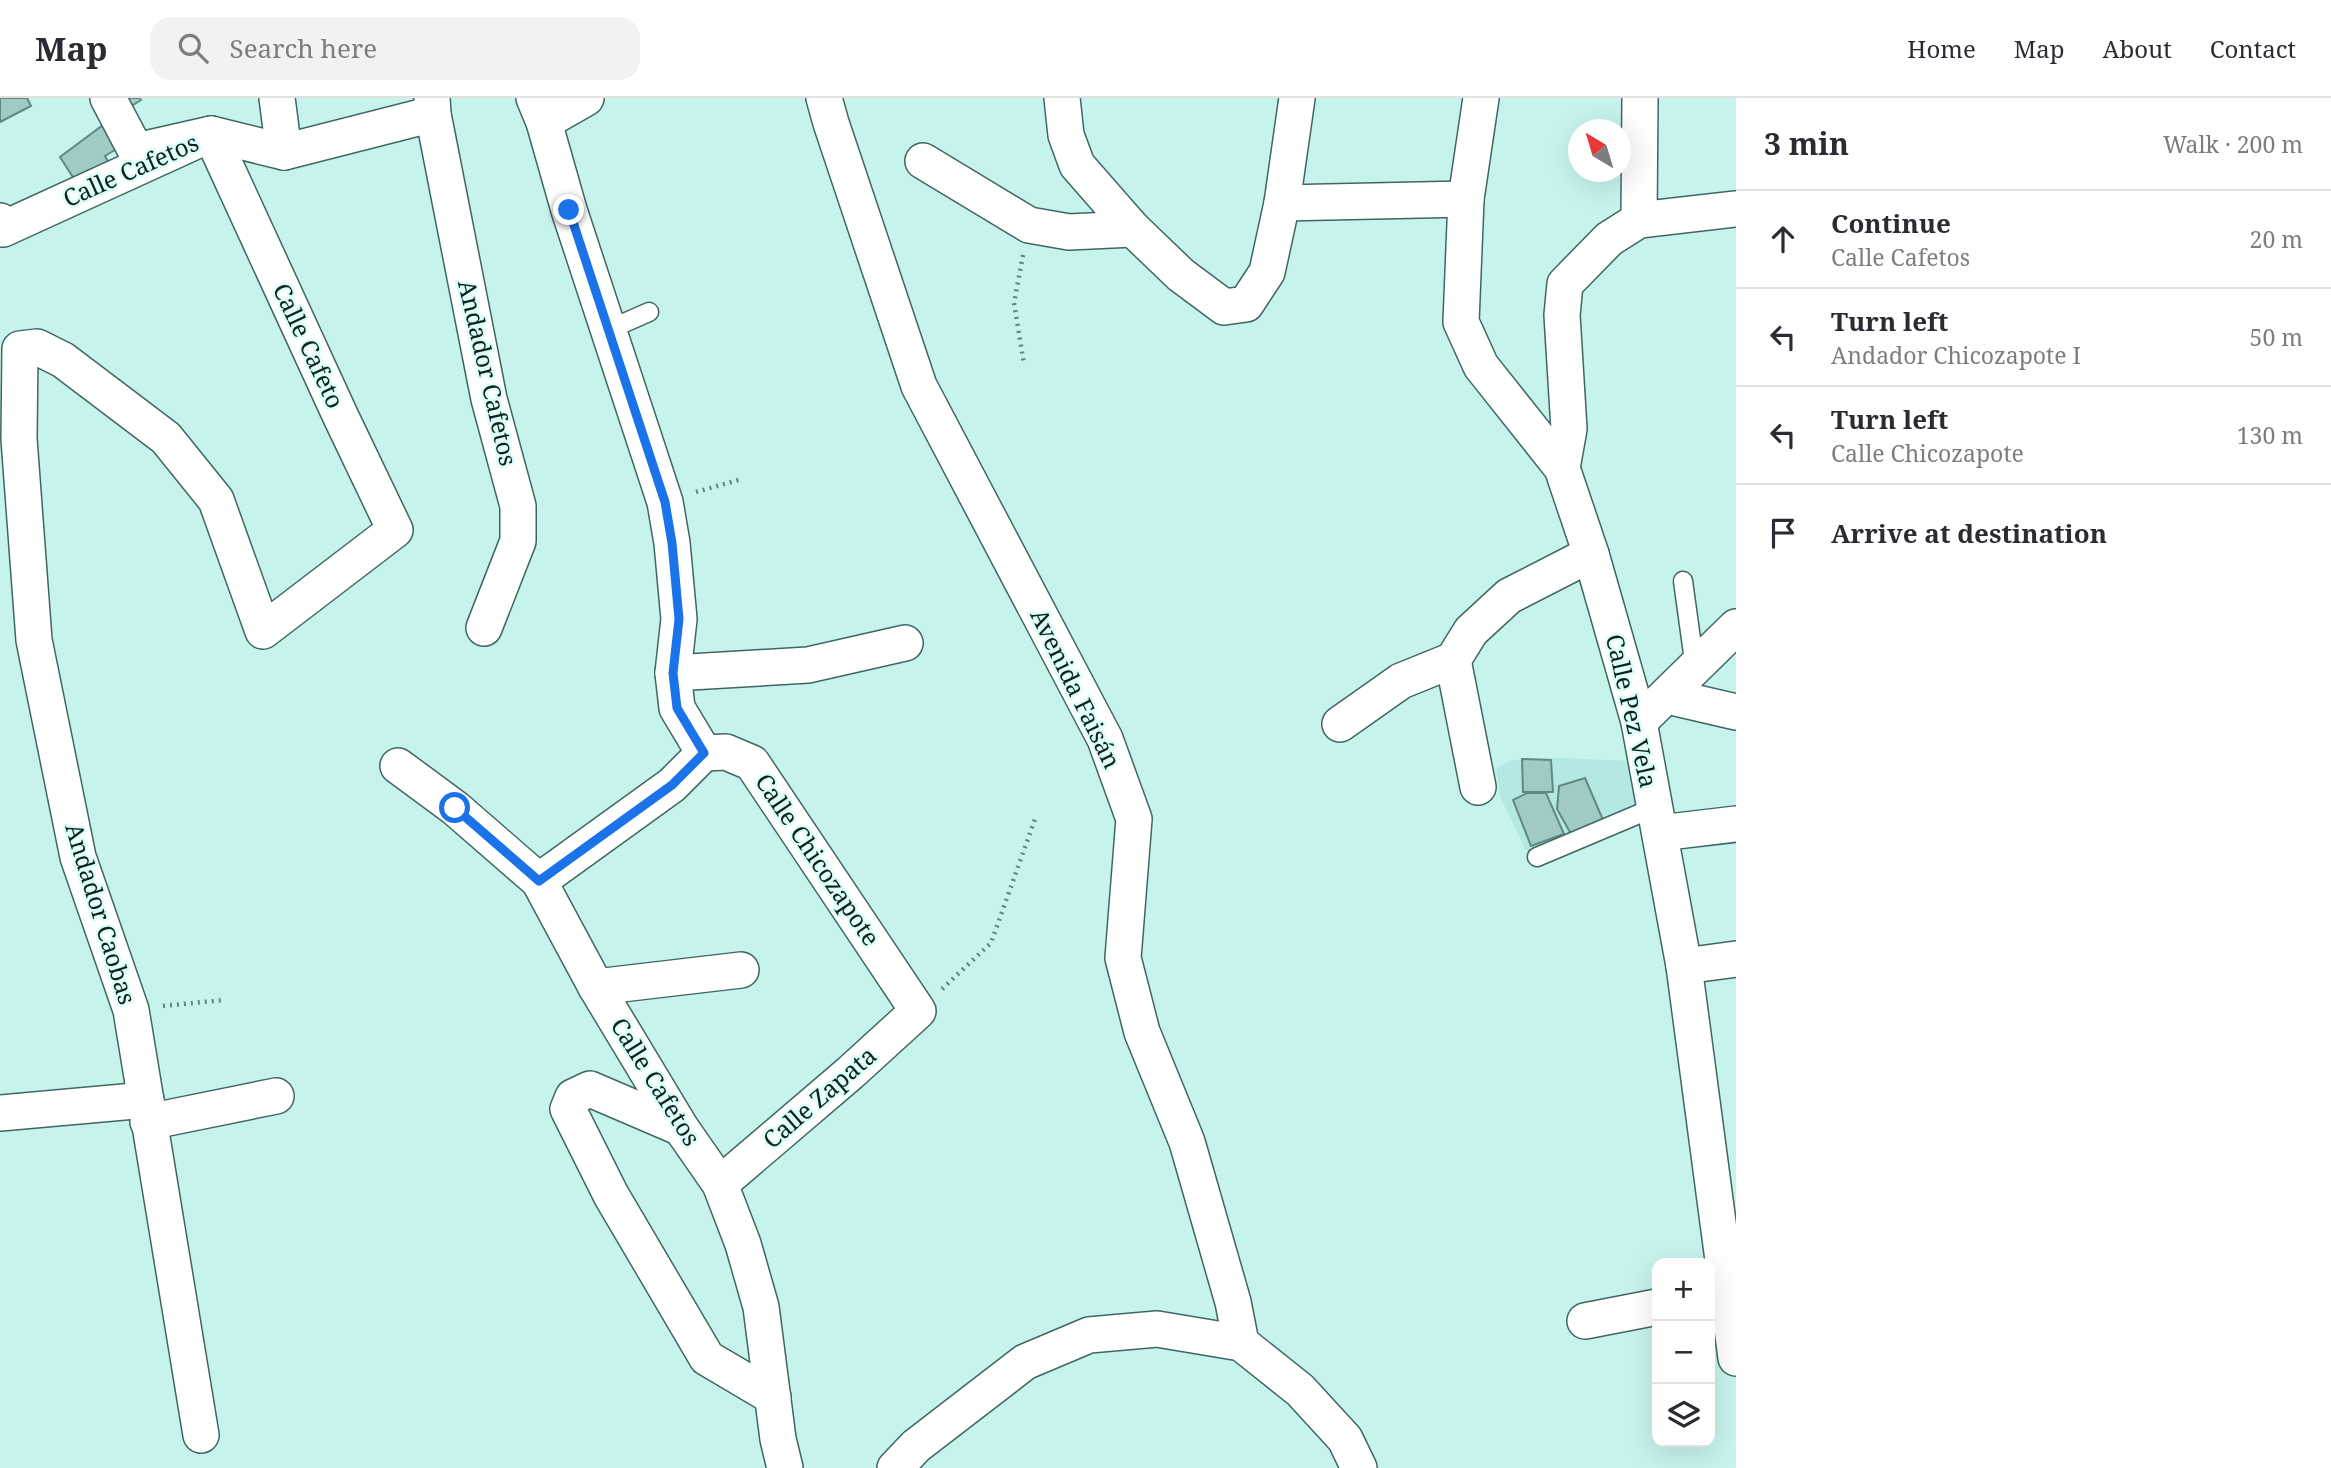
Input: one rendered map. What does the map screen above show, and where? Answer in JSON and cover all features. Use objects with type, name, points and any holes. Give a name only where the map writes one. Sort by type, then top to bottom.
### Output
[{"type":"street","points":[[108,98],[136,151],[211,134]]},
{"type":"street","points":[[277,98],[284,152]]},
{"type":"street","points":[[539,881],[672,785],[704,753],[677,708],[673,673],[679,619],[665,502],[539,110],[586,98]]},
{"type":"street","name":"Avenida Faisán","points":[[824,98],[919,386],[1105,739],[1134,819],[1123,958],[1142,1032],[1187,1142],[1233,1302],[1241,1343]]},
{"type":"street","points":[[1062,98],[1066,135],[1077,165],[1133,229],[1181,275],[1224,307],[1246,304],[1267,272],[1282,203],[1297,98]]},
{"type":"street","name":"Calle Pez Vela","points":[[1481,98],[1466,199],[1461,322],[1482,366],[1562,468],[1591,554],[1639,722],[1684,966],[1724,1294],[1736,1358]]},
{"type":"street","points":[[1639,220],[1640,98]]},
{"type":"street","name":"Calle Cafetos","points":[[0,222],[3,229],[211,134],[284,152],[433,106]]},
{"type":"street","name":"Andador Cafetos","points":[[433,106],[489,399],[518,506],[517,541],[484,628]]},
{"type":"street","name":"Calle Cafeto","points":[[20,349],[37,347],[63,360],[166,438],[216,500],[263,631],[395,530],[211,134]]},
{"type":"street","points":[[923,161],[1029,225],[1069,232],[1133,229]]},
{"type":"street","points":[[1282,203],[1466,199]]},
{"type":"street","points":[[1562,468],[1569,429],[1562,315],[1565,284],[1609,239],[1639,220],[1736,209]]},
{"type":"street","name":"Andador Caobas","points":[[20,349],[19,439],[34,640],[78,857],[131,1010],[201,1435]]},
{"type":"street","points":[[1340,724],[1401,681],[1453,660],[1471,631],[1509,596],[1591,554]]},
{"type":"street","points":[[1639,722],[1736,627]]},
{"type":"street","points":[[673,673],[808,665],[905,643]]},
{"type":"street","points":[[1453,660],[1478,787]]},
{"type":"street","points":[[1667,696],[1736,712]]},
{"type":"street","name":"Calle Chicozapote","points":[[704,753],[726,752],[752,763],[918,1011]]},
{"type":"street","name":"Calle Cafetos","points":[[398,765],[455,808],[539,881],[596,987],[681,1128],[720,1184],[743,1244],[761,1307],[778,1439],[785,1468]]},
{"type":"street","points":[[1657,820],[1736,824]]},
{"type":"street","points":[[1684,966],[1736,959]]},
{"type":"street","points":[[596,987],[741,970]]},
{"type":"street","name":"Calle Zapata","points":[[720,1184],[918,1011]]},
{"type":"street","points":[[681,1128],[590,1089],[573,1097],[568,1109],[611,1195],[707,1358],[773,1396]]},
{"type":"street","points":[[0,1113],[147,1111],[276,1096]]},
{"type":"street","points":[[1585,1321],[1652,1308]]},
{"type":"street","points":[[895,1468],[916,1446],[1025,1362],[1089,1335],[1157,1329],[1241,1343],[1300,1390],[1345,1438],[1359,1468]]},
{"type":"lane","points":[[608,330],[649,312]]},
{"type":"lane","points":[[1683,581],[1695,668]]},
{"type":"lane","points":[[1537,857],[1657,820]]},
{"type":"path","points":[[1024,364],[1014,303],[1029,225]]},
{"type":"path","points":[[665,502],[741,479]]},
{"type":"path","points":[[918,1011],[990,943],[1035,819]]},
{"type":"path","points":[[131,1010],[223,1000]]},
{"type":"shaded area","points":[[1561,758],[1632,761],[1645,805],[1530,853],[1525,849],[1500,796],[1496,768],[1512,760]]},
{"type":"building","points":[[0,98],[27,98],[31,106],[0,122]]},
{"type":"building","points":[[118,98],[140,98],[141,100],[125,110]]},
{"type":"building","points":[[107,122],[123,145],[105,156],[109,163],[78,185],[60,157]]},
{"type":"building","points":[[1522,759],[1551,760],[1553,792],[1523,792]]},
{"type":"building","points":[[1585,778],[1603,820],[1571,834],[1557,809],[1559,786]]},
{"type":"building","points":[[1527,793],[1546,793],[1564,834],[1531,846],[1513,800]]},
{"type":"route","points":[[455,808],[539,881],[672,785],[704,753],[677,708],[673,673],[679,619],[665,502],[569,210]]}]
